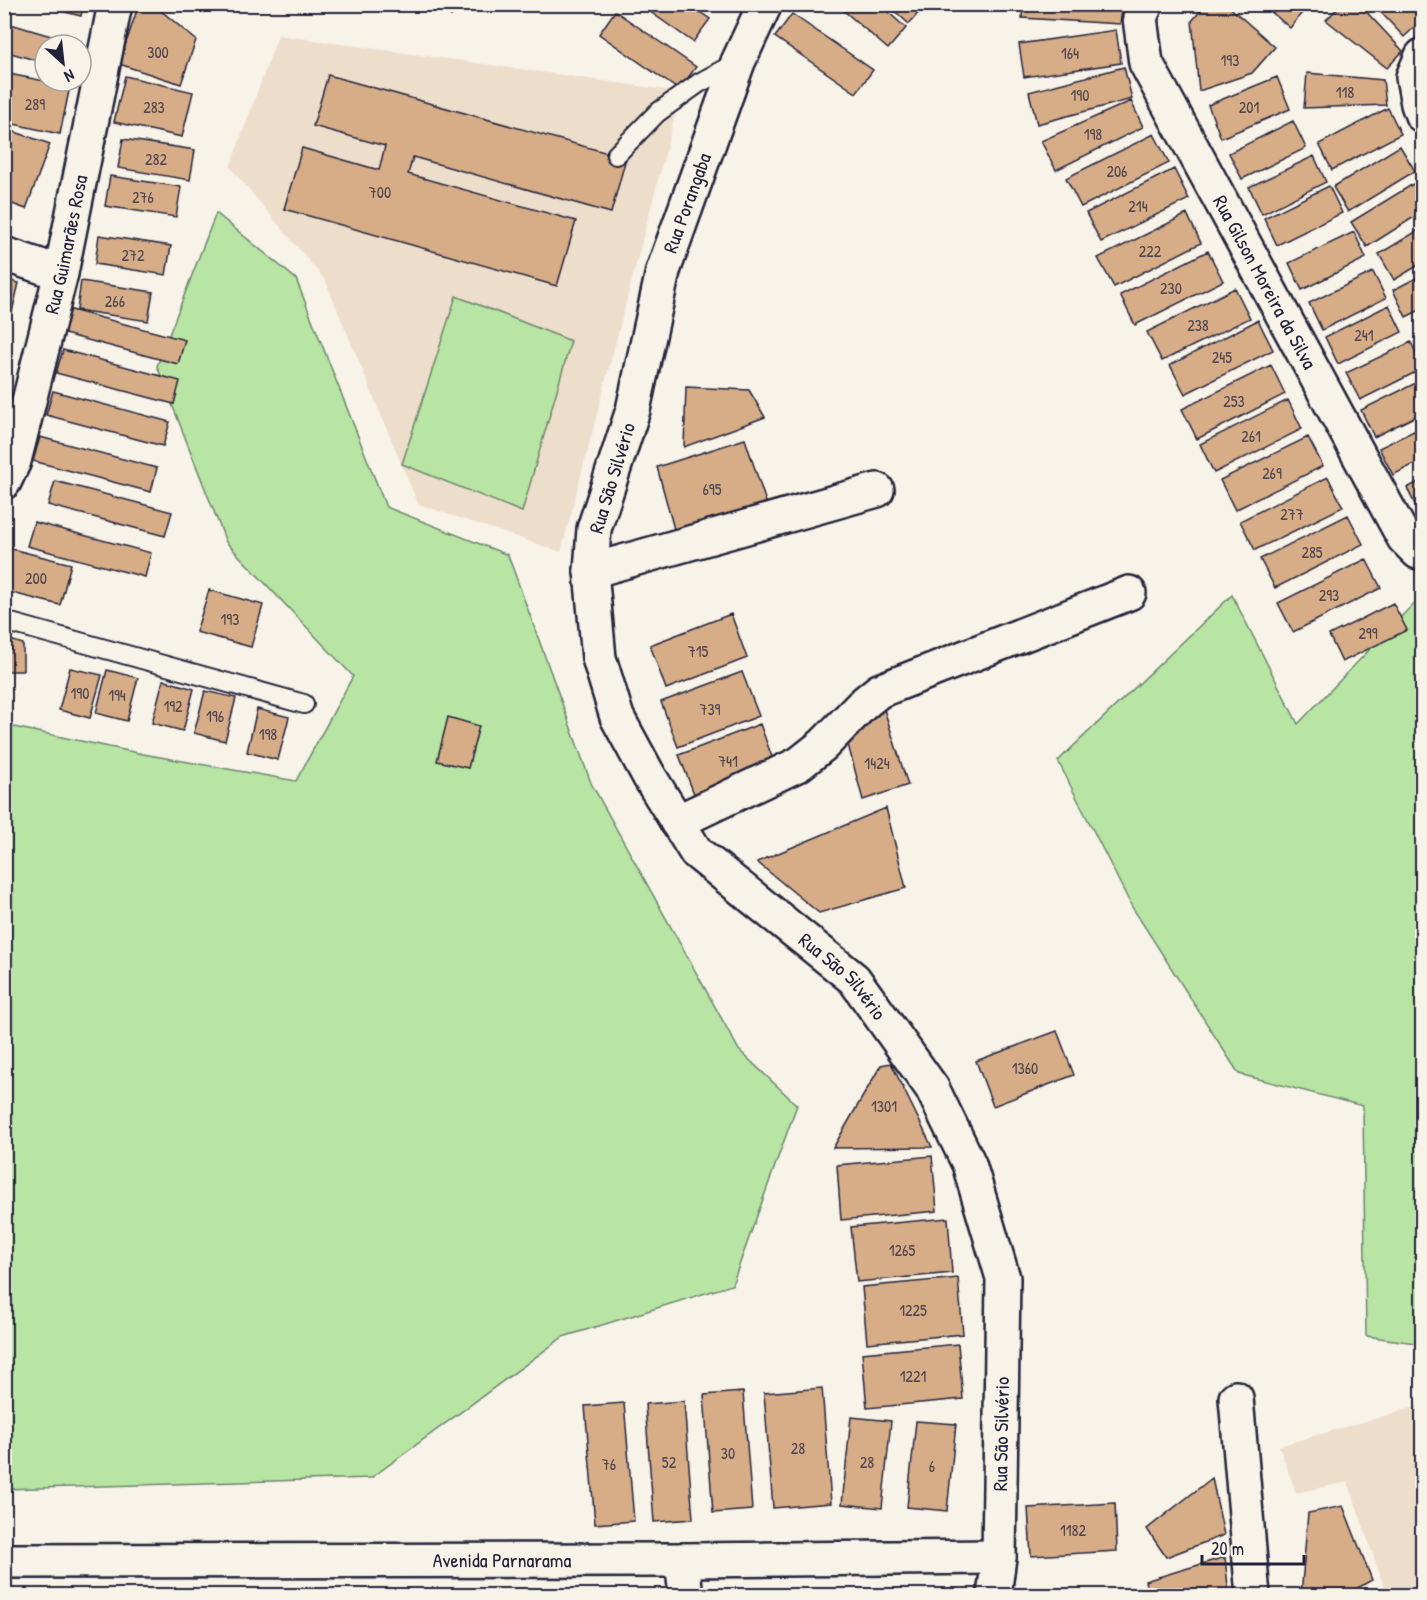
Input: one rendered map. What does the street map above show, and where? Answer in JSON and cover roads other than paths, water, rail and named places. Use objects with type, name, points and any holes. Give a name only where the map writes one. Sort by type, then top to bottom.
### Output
[{"type":"street","name":"Rua Guimarães Rosa","points":[[4,482],[14,461],[61,273],[115,4]]},
{"type":"street","name":"Rua Porangaba","points":[[633,410],[663,271],[738,62],[765,4]]},
{"type":"street","name":"Rua Gilson Moreira da Silva","points":[[1146,4],[1140,18],[1146,63],[1404,538],[1421,557]]},
{"type":"street","points":[[1422,56],[1413,77],[1422,115]]},
{"type":"street","points":[[4,254],[61,273]]},
{"type":"street","name":"Rua São Silvério","points":[[633,410],[594,529],[591,571],[599,658],[617,717],[649,776],[696,852],[854,979],[932,1088],[969,1164],[1003,1278],[999,1557],[994,1596]]},
{"type":"street","points":[[591,571],[877,490]]},
{"type":"street","points":[[677,822],[799,764],[823,745],[862,704],[879,691],[1129,593]]},
{"type":"street","points":[[1236,1398],[1253,1596]]},
{"type":"street","name":"Avenida Parnarama","points":[[4,1561],[999,1557]]},
{"type":"street","points":[[682,1560],[686,1596]]},
{"type":"lane","points":[[616,155],[657,113],[699,83],[738,62]]},
{"type":"lane","points":[[4,621],[304,704]]}]
